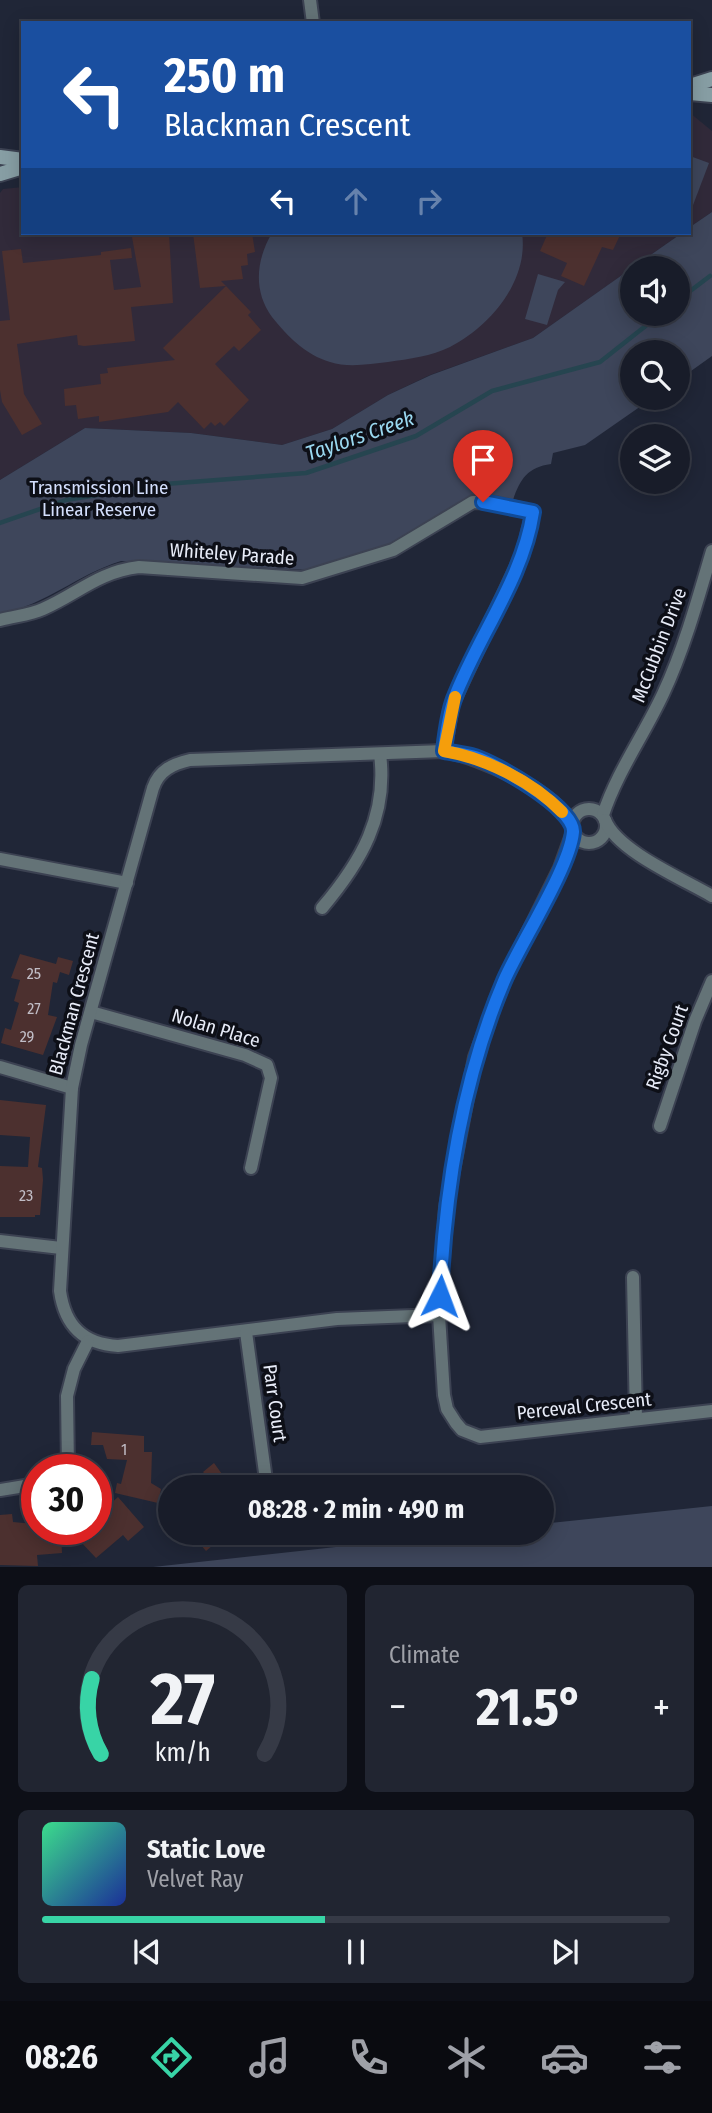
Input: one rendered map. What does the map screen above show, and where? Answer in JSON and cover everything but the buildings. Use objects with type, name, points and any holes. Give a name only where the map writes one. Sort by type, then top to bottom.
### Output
[{"type":"street","points":[[310,0],[313,21]]},
{"type":"street","points":[[691,86],[712,79]]},
{"type":"street","points":[[691,93],[712,95]]},
{"type":"street","points":[[0,157],[21,160]]},
{"type":"street","points":[[0,174],[21,168]]},
{"type":"street","name":"Whiteley Parade","points":[[0,620],[40,610],[91,580],[122,569],[139,567],[302,578],[393,550],[473,502],[534,505],[523,553],[453,702],[444,751]]},
{"type":"street","name":"McCubbin Drive","points":[[604,818],[613,786],[652,717],[679,658],[712,551]]},
{"type":"street","name":"Blackman Crescent","points":[[88,1341],[69,1321],[62,1307],[61,1248],[72,1088],[157,777],[170,767],[190,760],[444,751],[486,762],[555,804],[587,809]]},
{"type":"street","points":[[322,908],[356,864],[374,829],[382,794],[380,754]]},
{"type":"street","name":"McCubbin Drive","points":[[587,809],[613,786]]},
{"type":"street","name":"Blackman Crescent","points":[[555,804],[572,830]]},
{"type":"street","points":[[68,1454],[66,1396],[74,1369],[88,1341],[118,1346],[337,1319],[439,1315],[446,1207],[475,1057],[504,981],[560,868],[574,817],[587,809],[604,818],[609,830],[630,848],[712,896]]},
{"type":"street","points":[[560,868],[603,835],[604,818]]},
{"type":"street","points":[[572,830],[579,839],[630,848]]},
{"type":"street","points":[[0,859],[127,883]]},
{"type":"street","name":"Rigby Court","points":[[660,1126],[690,1033],[712,981]]},
{"type":"street","name":"Nolan Place","points":[[91,1012],[245,1055],[267,1065],[271,1078],[251,1168]]},
{"type":"street","points":[[0,1067],[72,1088]]},
{"type":"street","points":[[0,1241],[61,1248]]},
{"type":"street","points":[[633,1277],[636,1419]]},
{"type":"street","name":"Perceval Crescent","points":[[439,1315],[447,1409],[462,1430],[480,1437],[712,1411]]},
{"type":"street","name":"Parr Court","points":[[246,1332],[265,1475]]},
{"type":"street","points":[[0,1490],[21,1487]]},
{"type":"shaded area","points":[[691,114],[712,131],[712,212],[691,226]]},
{"type":"shaded area","points":[[21,187],[21,235],[679,235],[649,256],[620,256],[620,277],[533,338],[430,375],[388,395],[332,429],[282,445],[191,433],[85,428],[0,480],[0,193],[3,189]]},
{"type":"green space","points":[[691,156],[709,163],[691,210]]},
{"type":"green space","name":"Transmission Line Linear Reserve","points":[[712,212],[712,356],[690,372],[690,340],[620,340],[620,410],[635,410],[585,445],[553,453],[551,464],[536,468],[526,475],[513,500],[478,495],[467,498],[389,544],[309,570],[121,561],[48,597],[0,614],[0,480],[85,428],[191,433],[282,445],[332,429],[388,395],[431,375],[533,338],[620,276],[620,326],[690,326],[690,256],[649,256],[679,235],[691,235],[691,226]]},
{"type":"green space","points":[[271,235],[522,235],[523,251],[513,284],[504,300],[480,327],[465,338],[443,350],[420,357],[374,364],[344,365],[321,359],[305,350],[272,317],[259,286],[260,265]]},
{"type":"green space","points":[[538,274],[565,282],[558,290],[547,325],[525,319]]},
{"type":"green space","points":[[712,1506],[712,1567],[153,1567],[354,1545],[554,1545],[554,1523]]},
{"type":"waterway","name":"Taylors Creek","points":[[690,291],[710,276]]},
{"type":"waterway","name":"Taylors Creek","points":[[0,523],[66,500],[165,484],[306,473],[416,436],[492,391],[600,362],[646,326]]},
{"type":"slow traffic","points":[[455,697],[444,751],[476,758],[497,768],[555,804],[562,812]]},
{"type":"route","points":[[440,1296],[446,1207],[475,1057],[504,981],[560,868],[573,832],[569,820],[555,804],[497,768],[476,758],[444,751],[453,702],[527,544],[532,522],[533,512],[483,502]]}]
